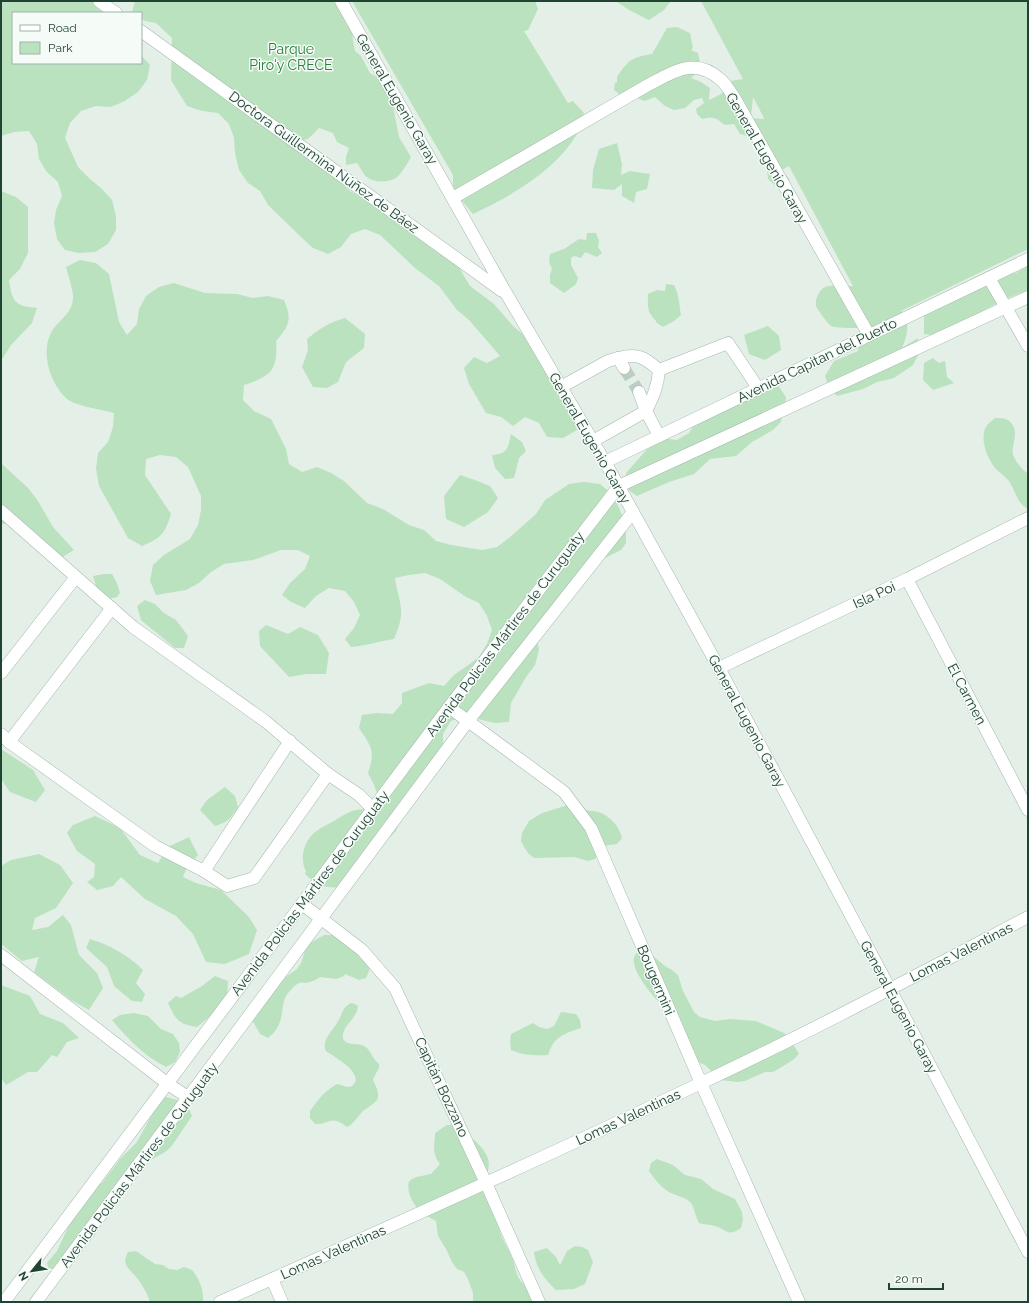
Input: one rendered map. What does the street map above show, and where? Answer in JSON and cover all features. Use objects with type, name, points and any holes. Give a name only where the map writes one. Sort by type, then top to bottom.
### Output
[{"type":"street","points":[[100,1],[115,12]]},
{"type":"street","name":"General Eugenio Garay","points":[[340,1],[506,293],[619,486],[719,668],[1028,1252]]},
{"type":"street","name":"Doctora Guillermina Núñez de Báez","points":[[142,32],[506,293]]},
{"type":"street","name":"General Eugenio Garay","points":[[452,198],[641,89],[679,69],[693,67],[708,71],[721,80],[734,97],[869,335]]},
{"type":"street","name":"Avenida Capitan del Puerto","points":[[605,462],[1028,259]]},
{"type":"street","points":[[989,278],[1028,346]]},
{"type":"street","points":[[619,486],[1028,297]]},
{"type":"street","points":[[659,370],[728,343],[758,388]]},
{"type":"street","points":[[561,387],[608,362],[621,363],[628,356],[638,356],[659,370]]},
{"type":"street","points":[[593,441],[646,411],[654,396],[658,384],[659,370]]},
{"type":"street","points":[[639,392],[646,411],[659,436]]},
{"type":"street","name":"Avenida Policías Mártires de Curuguaty","points":[[4,1302],[449,707],[619,486]]},
{"type":"street","points":[[1,511],[133,627],[223,692],[241,703],[290,741],[328,774],[359,795],[373,809]]},
{"type":"street","name":"Avenida Policías Mártires de Curuguaty","points":[[36,1302],[468,721],[633,512]]},
{"type":"street","name":"Isla Poi","points":[[719,668],[906,579],[1028,518]]},
{"type":"street","points":[[1,673],[76,577]]},
{"type":"street","name":"El Carmen","points":[[906,579],[1028,810]]},
{"type":"street","points":[[112,608],[5,738],[155,846],[204,871],[227,886],[254,878],[328,774]]},
{"type":"street","name":"Bougermini","points":[[449,707],[564,792],[591,828],[701,1083],[799,1302]]},
{"type":"street","points":[[204,871],[290,741]]},
{"type":"street","name":"Capitán Bozzano","points":[[302,904],[321,917],[362,950],[395,988],[486,1183],[539,1302]]},
{"type":"street","name":"Lomas Valentinas","points":[[220,1302],[486,1183],[701,1083],[890,989],[1028,917]]},
{"type":"street","points":[[1,955],[168,1084],[189,1098]]},
{"type":"street","points":[[272,1279],[282,1302]]},
{"type":"green space","points":[[1,1],[92,1],[102,12],[12,12],[12,64],[142,64],[142,56],[150,65],[147,80],[138,92],[125,101],[111,107],[96,106],[81,111],[70,123],[65,138],[78,167],[112,200],[116,216],[116,230],[108,244],[95,252],[79,253],[65,250],[57,239],[54,223],[56,210],[62,196],[58,182],[46,171],[39,159],[37,144],[29,131],[14,132],[1,136]]},
{"type":"green space","name":"Parque Piro'y CRECE","points":[[135,1],[343,1],[352,27],[355,51],[361,56],[370,73],[378,78],[386,91],[393,106],[399,137],[411,157],[396,178],[386,181],[374,181],[366,177],[357,163],[346,165],[346,157],[349,148],[337,142],[333,133],[319,128],[308,139],[303,140],[339,181],[350,191],[376,206],[454,259],[470,286],[494,304],[513,326],[525,336],[575,416],[577,430],[563,438],[547,437],[539,423],[525,417],[513,426],[501,417],[486,413],[469,384],[464,368],[474,357],[487,363],[500,356],[469,320],[457,310],[439,286],[415,268],[380,235],[365,229],[351,234],[341,247],[328,254],[313,248],[268,205],[260,191],[248,183],[239,170],[235,153],[234,138],[229,124],[218,113],[202,111],[187,106],[171,80],[172,38],[156,23],[145,21],[142,19],[142,12],[132,12]]},
{"type":"green space","points":[[352,1],[535,1],[538,9],[528,30],[524,31],[568,103],[573,101],[584,113],[581,126],[572,142],[561,156],[534,179],[503,199],[473,214],[453,190],[453,175]]},
{"type":"green space","points":[[616,1],[671,1],[664,10],[649,20],[629,10]]},
{"type":"green space","points":[[701,1],[1028,1],[1028,249],[901,311],[904,313],[907,322],[906,335],[902,348],[918,338],[919,354],[913,365],[894,378],[877,382],[863,389],[837,396],[828,385],[825,376],[834,361],[858,351],[860,336],[859,328],[840,328],[831,326],[816,306],[817,298],[819,292],[825,287],[853,286],[789,166],[782,170],[790,180],[778,188],[768,179],[766,161],[752,135],[748,136],[740,134],[734,124],[725,125],[717,119],[712,118],[702,119],[697,114],[696,109],[704,103],[702,98],[694,100],[685,108],[674,110],[665,106],[655,97],[645,101],[639,99],[637,95],[627,100],[614,90],[617,77],[628,63],[640,56],[652,54],[667,28],[677,27],[690,33],[693,48],[691,50],[698,53],[700,61],[697,72],[691,78],[710,88],[709,100],[722,93],[730,81],[743,79]],"holes":[[[753,97],[764,118],[751,118]]]},
{"type":"green space","points":[[617,143],[622,164],[621,175],[630,171],[650,174],[647,189],[636,192],[634,203],[622,196],[622,184],[614,190],[592,188],[593,170],[599,149]]},
{"type":"green space","points":[[1,191],[16,197],[28,207],[28,253],[20,269],[9,280],[13,298],[16,302],[24,306],[37,308],[32,323],[11,345],[1,361]]},
{"type":"green space","points":[[587,233],[596,233],[599,241],[598,247],[602,253],[597,257],[585,252],[581,258],[574,256],[571,258],[571,265],[578,278],[576,284],[564,293],[550,283],[552,269],[549,262],[550,254],[564,249],[579,239],[586,240]]},
{"type":"green space","points":[[80,260],[96,263],[109,274],[119,322],[127,335],[137,324],[139,309],[146,296],[159,287],[174,283],[205,293],[237,294],[253,298],[268,296],[284,300],[289,317],[287,326],[276,341],[276,359],[274,366],[267,375],[261,379],[244,385],[243,400],[254,411],[271,419],[286,449],[289,464],[302,472],[317,467],[331,473],[344,481],[367,503],[383,509],[409,525],[424,530],[436,541],[482,550],[497,547],[536,514],[545,500],[569,484],[584,482],[600,484],[613,495],[620,510],[626,525],[626,543],[621,550],[595,563],[536,633],[539,650],[535,665],[526,677],[511,703],[509,722],[495,723],[465,716],[451,721],[443,734],[443,750],[402,817],[396,831],[345,887],[328,887],[319,885],[305,874],[306,871],[303,856],[305,845],[315,832],[350,812],[363,809],[368,810],[379,799],[368,773],[372,754],[369,745],[359,728],[362,715],[377,713],[393,714],[402,703],[402,693],[429,683],[444,686],[454,675],[478,658],[487,644],[492,630],[487,616],[479,603],[466,597],[440,579],[425,573],[395,578],[401,617],[394,639],[351,647],[345,639],[354,628],[360,615],[354,602],[345,591],[329,588],[316,596],[305,608],[291,602],[282,595],[290,583],[305,569],[310,556],[298,550],[281,550],[253,560],[224,564],[211,572],[199,583],[186,590],[156,595],[150,581],[153,565],[164,555],[190,539],[198,525],[201,510],[201,496],[188,467],[176,457],[160,455],[146,459],[145,475],[171,514],[167,526],[158,538],[142,546],[128,538],[99,486],[96,469],[98,453],[108,442],[113,427],[114,413],[83,406],[67,399],[56,386],[47,360],[47,343],[50,335],[70,309],[72,303],[72,290],[66,267]]},
{"type":"green space","points":[[1028,265],[1028,290],[1003,300],[977,314],[954,331],[939,336],[924,334],[924,316],[946,295],[1001,272],[1016,273]]},
{"type":"green space","points":[[666,284],[674,285],[676,288],[681,315],[663,327],[657,323],[650,313],[648,294],[657,290],[665,291]]},
{"type":"green space","points":[[345,318],[365,334],[364,348],[346,362],[338,382],[327,388],[313,387],[302,367],[308,350],[307,339],[325,326]]},
{"type":"green space","points":[[768,326],[779,336],[781,350],[765,360],[749,354],[744,335]]},
{"type":"green space","points":[[933,358],[939,363],[945,361],[947,377],[954,383],[933,390],[923,380],[924,363]]},
{"type":"green space","points":[[778,385],[786,397],[781,422],[773,430],[752,442],[736,456],[710,459],[694,474],[669,482],[637,496],[627,489],[626,473],[648,448],[661,438],[677,440],[689,433],[697,420]]},
{"type":"green space","points":[[995,418],[1007,419],[1014,428],[1015,437],[1013,453],[1015,460],[1028,474],[1028,509],[1021,503],[1009,481],[997,470],[988,456],[984,444],[984,432],[989,423]]},
{"type":"green space","points":[[511,434],[522,442],[526,451],[519,458],[514,478],[505,479],[495,468],[492,455],[504,452],[508,447]]},
{"type":"green space","points":[[1,463],[28,488],[38,501],[53,527],[74,550],[61,558],[29,527],[13,524],[1,524]]},
{"type":"green space","points":[[460,475],[490,486],[498,498],[488,512],[464,527],[446,519],[444,496]]},
{"type":"green space","points":[[112,574],[120,593],[117,597],[109,599],[97,589],[93,576]]},
{"type":"green space","points":[[145,600],[155,604],[164,613],[176,620],[188,636],[184,648],[175,648],[141,620],[137,606]]},
{"type":"green space","points":[[266,625],[288,634],[300,627],[318,635],[329,653],[326,674],[307,674],[289,677],[260,646],[259,631]]},
{"type":"green space","points":[[1,749],[33,770],[45,790],[36,802],[10,792],[1,779]]},
{"type":"green space","points":[[225,787],[235,796],[238,807],[228,820],[215,826],[200,810],[207,800]]},
{"type":"green space","points":[[568,805],[603,814],[611,819],[617,826],[622,838],[617,844],[603,846],[595,859],[588,861],[574,857],[534,858],[528,853],[521,841],[522,833],[529,821],[542,813]]},
{"type":"green space","points":[[95,816],[120,828],[140,855],[158,863],[168,847],[189,837],[198,855],[187,867],[183,877],[196,883],[221,890],[249,917],[257,930],[249,954],[225,964],[206,962],[193,934],[176,916],[145,899],[121,877],[113,886],[97,890],[87,882],[94,877],[95,864],[77,851],[67,833],[73,825]]},
{"type":"green space","points":[[39,854],[60,865],[73,883],[56,908],[35,918],[32,930],[48,927],[63,915],[71,925],[79,955],[97,973],[103,988],[89,1010],[71,1000],[34,972],[39,957],[22,961],[1,944],[1,866],[11,860]]},
{"type":"green space","points":[[324,935],[340,935],[371,964],[366,978],[359,980],[345,974],[344,976],[336,979],[320,977],[310,982],[297,984],[286,996],[281,1019],[274,1032],[268,1038],[260,1034],[252,1020],[277,983],[297,969],[301,963],[307,945]]},
{"type":"green space","points":[[90,939],[105,944],[118,951],[143,970],[136,983],[145,994],[142,1002],[132,1001],[114,986],[107,967],[86,948]]},
{"type":"green space","points":[[639,951],[653,956],[678,975],[683,991],[694,1012],[700,1017],[715,1021],[730,1019],[756,1021],[784,1033],[790,1039],[799,1054],[793,1060],[773,1072],[765,1072],[745,1081],[737,1082],[721,1080],[705,1065],[698,1062],[665,1007],[645,985],[634,964],[634,956]]},
{"type":"green space","points":[[215,976],[228,981],[227,996],[214,1013],[197,1027],[182,1023],[178,1020],[173,1014],[168,1003],[176,996],[181,998],[202,986]]},
{"type":"green space","points":[[1,985],[30,996],[40,1014],[63,1023],[79,1038],[67,1042],[57,1057],[52,1055],[37,1072],[28,1072],[6,1085],[1,1078]]},
{"type":"green space","points":[[351,1003],[358,1006],[357,1011],[344,1030],[343,1039],[350,1044],[366,1047],[379,1064],[379,1068],[373,1079],[378,1097],[375,1102],[347,1127],[337,1121],[315,1124],[310,1118],[310,1111],[322,1096],[337,1084],[348,1087],[352,1086],[356,1079],[351,1070],[326,1051],[325,1047],[328,1036],[339,1020],[344,1009]]},
{"type":"green space","points":[[561,1012],[576,1014],[580,1020],[581,1028],[560,1037],[553,1044],[548,1055],[529,1055],[511,1050],[511,1034],[533,1023],[539,1027],[547,1029],[554,1026]]},
{"type":"green space","points":[[134,1013],[148,1016],[161,1029],[173,1034],[179,1043],[180,1052],[175,1062],[166,1067],[158,1063],[130,1040],[112,1020],[120,1015]]},
{"type":"green space","points":[[162,1096],[185,1102],[192,1116],[171,1147],[144,1164],[117,1203],[102,1221],[95,1235],[80,1253],[56,1274],[49,1271],[47,1263],[57,1251],[71,1221],[95,1187],[102,1183],[121,1158],[137,1142]]},
{"type":"green space","points":[[447,1125],[454,1125],[481,1146],[487,1156],[489,1166],[483,1185],[485,1196],[497,1219],[501,1235],[512,1257],[518,1277],[541,1302],[473,1302],[473,1293],[468,1279],[464,1272],[457,1269],[452,1262],[438,1236],[436,1221],[422,1213],[411,1198],[408,1190],[409,1181],[416,1177],[431,1174],[440,1164],[434,1152],[435,1133]]},
{"type":"green space","points":[[657,1159],[673,1165],[685,1175],[701,1179],[713,1189],[735,1199],[742,1212],[743,1220],[741,1228],[737,1231],[728,1232],[713,1225],[699,1223],[691,1203],[687,1199],[664,1189],[649,1171],[651,1163]]},
{"type":"green space","points":[[575,1246],[588,1250],[593,1262],[585,1284],[574,1289],[556,1290],[541,1273],[534,1252],[547,1248],[556,1257],[560,1265],[567,1251]]},
{"type":"green space","points":[[136,1251],[155,1264],[163,1265],[169,1269],[177,1270],[184,1267],[192,1270],[200,1284],[203,1293],[203,1302],[150,1302],[142,1285],[129,1269],[125,1260],[128,1252]]},
{"type":"tunnel","points":[[624,368],[639,392]]}]
